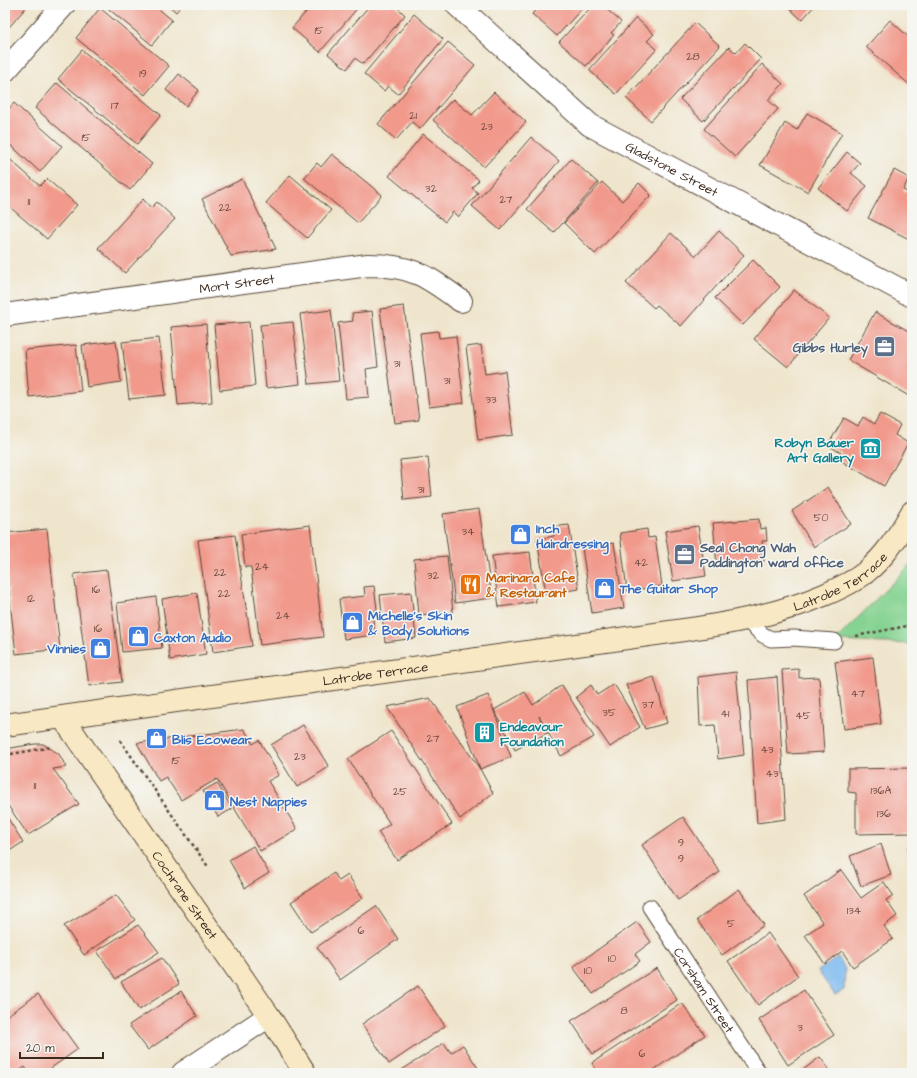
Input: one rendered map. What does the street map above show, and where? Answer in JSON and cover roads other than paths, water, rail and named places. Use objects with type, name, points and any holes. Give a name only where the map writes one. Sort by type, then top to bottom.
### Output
[{"type":"main road","name":"Latrobe Terrace","points":[[5,725],[63,718],[182,699],[677,631],[777,612],[806,602],[856,579],[866,572],[890,546],[912,512]]},
{"type":"main road","name":"Cochrane Street","points":[[63,718],[269,1016],[305,1073]]},
{"type":"street","points":[[5,71],[64,5]]},
{"type":"street","name":"Gladstone Street","points":[[457,5],[590,125],[912,296]]},
{"type":"street","name":"Mort Street","points":[[5,315],[368,265],[394,266],[412,270],[431,279],[461,301]]},
{"type":"street","points":[[183,1073],[269,1016]]},
{"type":"lane","points":[[745,619],[763,635],[771,639],[792,638],[834,640]]},
{"type":"lane","name":"Corsham Street","points":[[650,906],[759,1073]]},
{"type":"water","points":[[838,957],[845,969],[844,990],[835,995],[818,971]]},
{"type":"place","name":"Gibbs Hurley","points":[[884,347]]},
{"type":"place","name":"Robyn Bauer Art Gallery","points":[[870,449]]},
{"type":"place","name":"Inch Hairdressing","points":[[521,535]]},
{"type":"place","name":"Seal Chong Wah Paddington ward office","points":[[685,554]]},
{"type":"place","name":"Marinara Cafe & Restaurant","points":[[470,584]]},
{"type":"place","name":"The Guitar Shop","points":[[605,588]]},
{"type":"place","name":"Michelle's Skin & Body Solutions","points":[[352,622]]},
{"type":"place","name":"Caxton Audio","points":[[139,637]]},
{"type":"place","name":"Vinnies","points":[[101,648]]},
{"type":"place","name":"Endeavour Foundation","points":[[484,733]]},
{"type":"place","name":"Blis Ecowear","points":[[157,739]]},
{"type":"place","name":"Nest Nappies","points":[[214,801]]}]
